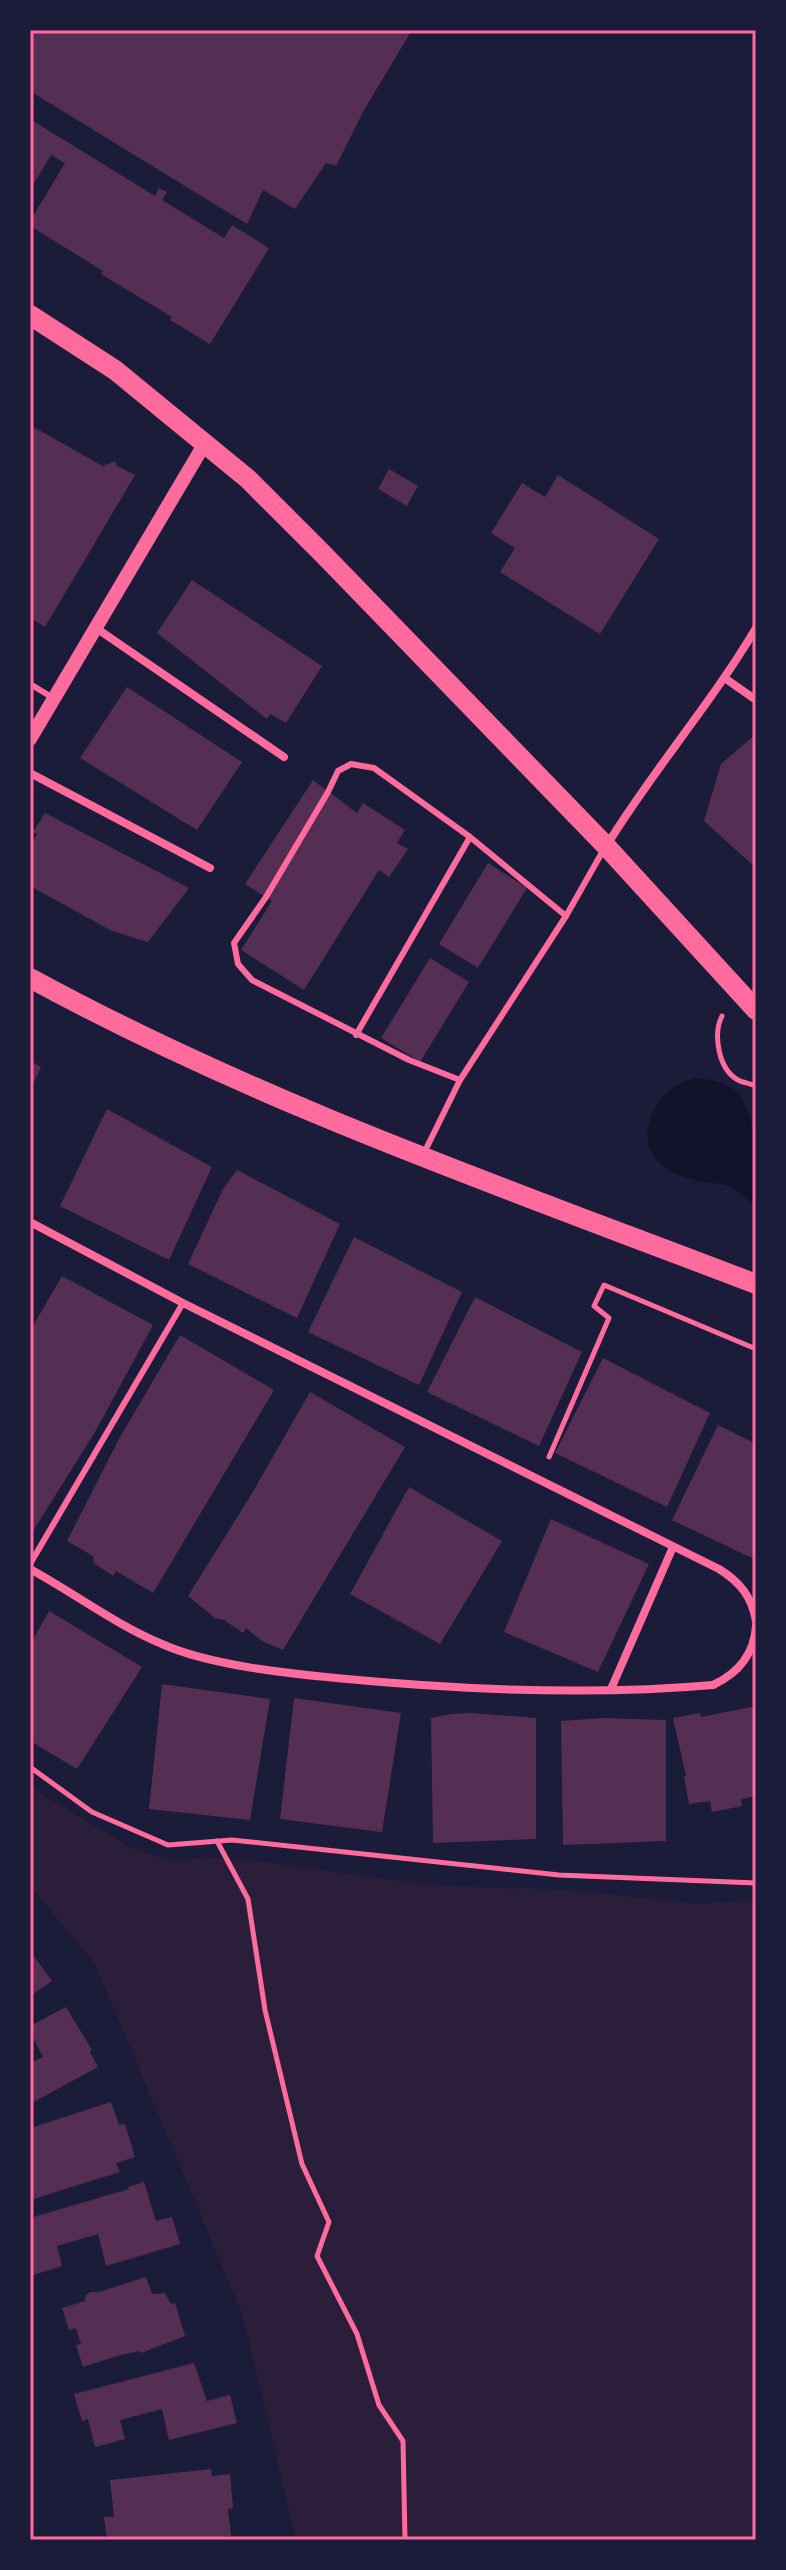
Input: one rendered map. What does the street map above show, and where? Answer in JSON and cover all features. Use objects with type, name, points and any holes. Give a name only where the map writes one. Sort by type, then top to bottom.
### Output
[{"type":"main road","points":[[30,315],[115,370],[248,479],[606,846],[756,1010]]},
{"type":"main road","points":[[30,978],[87,1009],[314,1114],[756,1284]]},
{"type":"street","points":[[30,739],[205,443]]},
{"type":"street","points":[[96,628],[284,757]]},
{"type":"street","points":[[606,846],[632,804],[726,679],[756,628]]},
{"type":"street","points":[[726,679],[756,700]]},
{"type":"street","points":[[30,773],[210,868]]},
{"type":"street","points":[[30,1222],[183,1303],[731,1576],[748,1597],[756,1623],[755,1636],[746,1661],[713,1685],[548,1691],[411,1685],[283,1672],[163,1645],[30,1566]]},
{"type":"street","points":[[611,1689],[673,1547]]},
{"type":"lane","points":[[30,684],[55,699]]},
{"type":"lane","points":[[460,1080],[356,1035],[252,980],[238,964],[234,943],[266,897],[338,771],[351,764],[374,768],[470,837],[566,916]]},
{"type":"lane","points":[[356,1035],[470,837]]},
{"type":"lane","points":[[422,1156],[460,1080],[566,916],[606,846]]},
{"type":"lane","points":[[30,1566],[183,1303]]},
{"type":"path","points":[[722,1015],[717,1035],[726,1070],[738,1080],[756,1086]]},
{"type":"path","points":[[539,1481],[609,1318],[594,1306],[604,1285],[756,1349]]},
{"type":"path","points":[[30,1767],[92,1812],[168,1845],[232,1840],[559,1875],[756,1883]]},
{"type":"path","points":[[217,1841],[248,1899],[265,2010],[302,2164],[329,2222],[317,2256],[357,2334],[379,2405],[403,2441],[405,2540]]},
{"type":"shaded area","points":[[696,1078],[729,1086],[743,1100],[756,1130],[756,1205],[731,1187],[688,1178],[666,1168],[652,1152],[648,1130],[655,1109],[669,1091]]},
{"type":"shaded area","points":[[30,1787],[132,1848],[168,1860],[214,1858],[257,1861],[430,1885],[580,1891],[700,1904],[756,1900],[756,2540],[296,2540],[243,2316],[95,1964],[30,1886]]},
{"type":"building","points":[[30,30],[412,30],[364,110],[336,166],[326,163],[295,209],[263,190],[247,224],[30,91]]},
{"type":"building","points":[[30,119],[155,196],[159,188],[167,192],[162,200],[224,238],[232,225],[269,248],[210,344],[30,226],[30,221],[65,163],[51,155],[30,190]]},
{"type":"building","points":[[30,425],[103,466],[115,461],[117,466],[135,475],[45,627],[30,618]]},
{"type":"building","points":[[389,469],[418,486],[407,506],[378,489]]},
{"type":"building","points":[[558,475],[659,539],[600,634],[500,572],[515,548],[491,533],[522,483],[545,497]]},
{"type":"building","points":[[192,580],[322,666],[286,723],[270,714],[267,719],[157,633]]},
{"type":"building","points":[[127,687],[242,762],[197,830],[80,758]]},
{"type":"building","points":[[756,734],[756,868],[704,821],[721,764]]},
{"type":"building","points":[[313,780],[357,813],[363,803],[405,830],[397,843],[408,849],[389,877],[379,870],[304,990],[241,950],[272,901],[245,884]]},
{"type":"building","points":[[45,813],[189,888],[148,942],[112,931],[30,886],[30,846],[37,834],[33,832]]},
{"type":"building","points":[[488,863],[527,888],[478,968],[439,944]]},
{"type":"building","points":[[430,958],[469,982],[420,1062],[381,1038]]},
{"type":"building","points":[[30,1061],[41,1067],[30,1090]]},
{"type":"building","points":[[107,1109],[212,1167],[169,1260],[60,1206]]},
{"type":"building","points":[[237,1170],[340,1224],[297,1318],[188,1264],[223,1189]]},
{"type":"building","points":[[354,1237],[462,1292],[419,1385],[308,1332]]},
{"type":"building","points":[[62,1276],[153,1325],[95,1432],[33,1531],[30,1529],[30,1331]]},
{"type":"building","points":[[475,1297],[582,1352],[539,1446],[427,1392]]},
{"type":"building","points":[[180,1335],[274,1390],[153,1593],[116,1571],[113,1576],[94,1563],[93,1556],[67,1541],[120,1437]]},
{"type":"building","points":[[603,1358],[710,1413],[667,1507],[555,1453]]},
{"type":"building","points":[[310,1392],[405,1447],[283,1650],[262,1641],[246,1628],[243,1633],[224,1620],[215,1618],[188,1596]]},
{"type":"building","points":[[718,1425],[756,1444],[756,1560],[672,1520]]},
{"type":"building","points":[[409,1487],[502,1541],[440,1644],[350,1594]]},
{"type":"building","points":[[551,1519],[649,1564],[598,1672],[504,1632]]},
{"type":"building","points":[[49,1611],[142,1667],[77,1769],[30,1741],[30,1645]]},
{"type":"building","points":[[162,1684],[270,1699],[250,1820],[149,1809]]},
{"type":"building","points":[[294,1698],[401,1713],[382,1832],[280,1819]]},
{"type":"building","points":[[756,1706],[756,1796],[741,1799],[742,1806],[712,1812],[710,1801],[689,1804],[673,1718],[700,1713],[701,1717]]},
{"type":"building","points":[[472,1713],[536,1718],[536,1839],[433,1843],[431,1718]]},
{"type":"building","points":[[602,1718],[666,1720],[666,1841],[563,1845],[561,1721]]},
{"type":"building","points":[[30,1951],[52,1981],[30,1996]]},
{"type":"building","points":[[66,2007],[92,2050],[90,2052],[98,2067],[30,2104],[30,2063],[43,2057],[30,2026]]},
{"type":"building","points":[[111,2102],[119,2125],[125,2124],[135,2157],[116,2163],[120,2172],[30,2200],[30,2128]]},
{"type":"building","points":[[144,2182],[156,2221],[172,2217],[180,2244],[106,2266],[98,2234],[57,2246],[62,2266],[33,2275],[30,2266],[30,2218]]},
{"type":"building","points":[[146,2277],[152,2294],[165,2293],[171,2304],[175,2303],[185,2336],[141,2353],[117,2356],[83,2367],[76,2345],[81,2344],[76,2328],[69,2330],[62,2308],[85,2301],[86,2295],[91,2292]]},
{"type":"building","points":[[194,2363],[207,2401],[230,2395],[237,2423],[169,2440],[162,2409],[120,2420],[125,2439],[95,2447],[88,2419],[82,2421],[74,2394]]},
{"type":"building","points":[[211,2469],[212,2476],[230,2474],[233,2508],[228,2509],[231,2536],[196,2540],[107,2540],[104,2517],[114,2517],[110,2480]]}]
